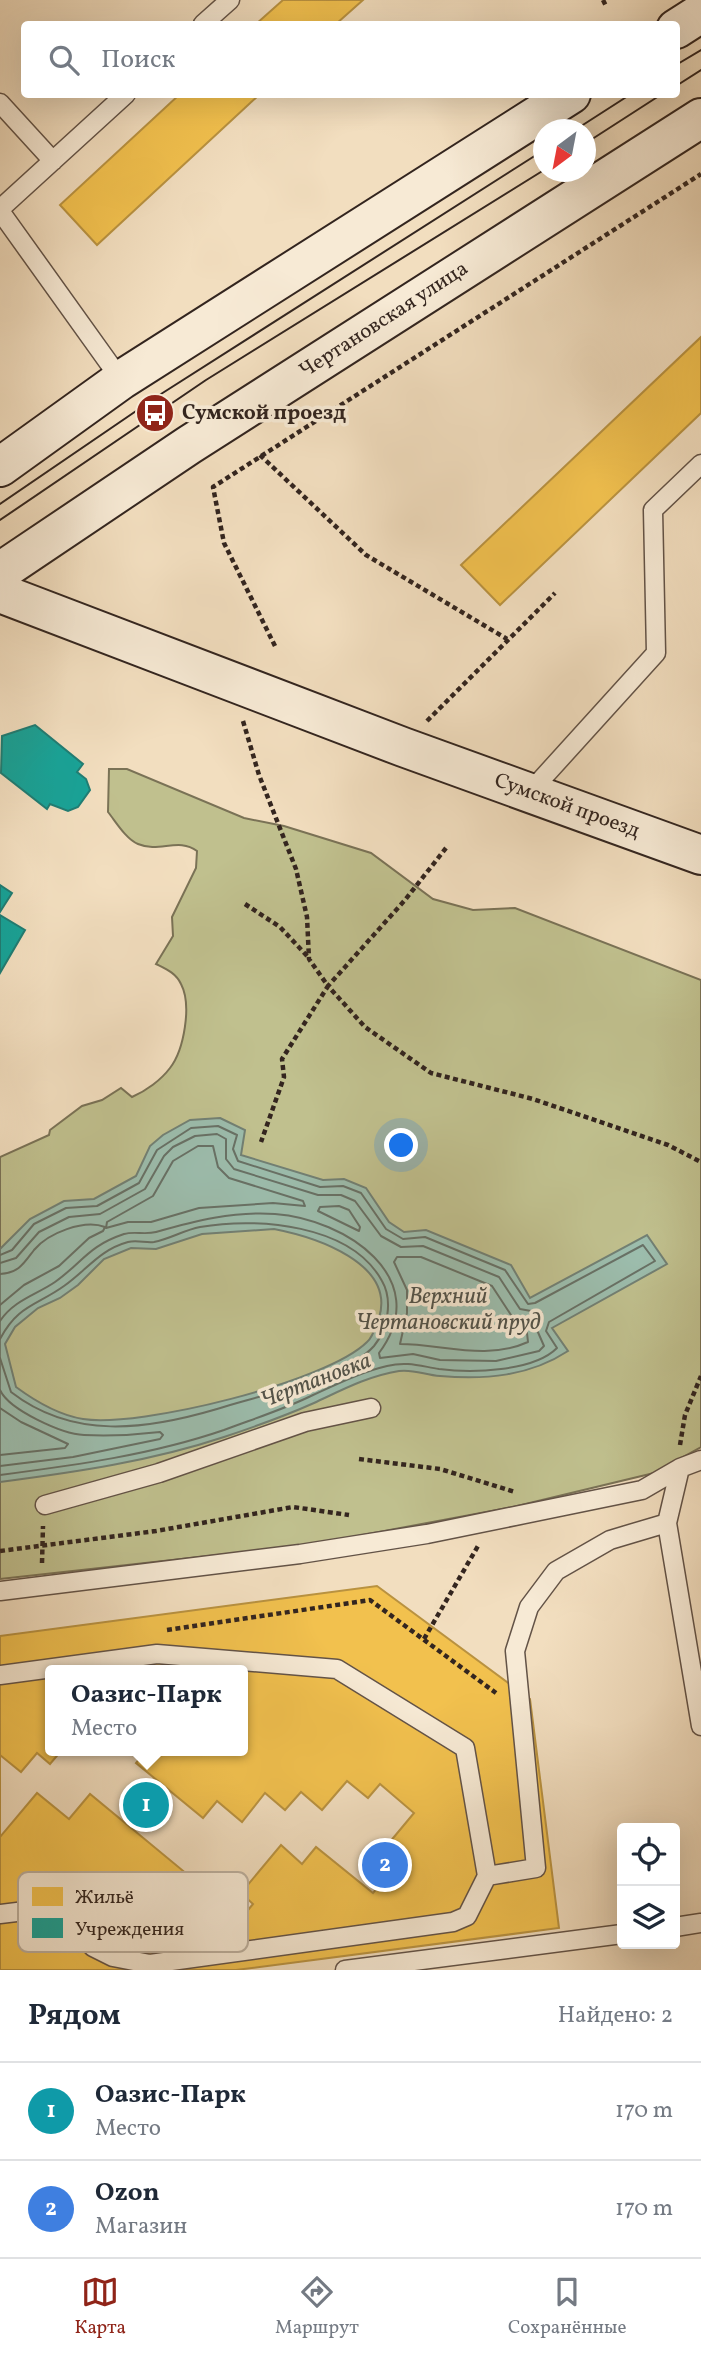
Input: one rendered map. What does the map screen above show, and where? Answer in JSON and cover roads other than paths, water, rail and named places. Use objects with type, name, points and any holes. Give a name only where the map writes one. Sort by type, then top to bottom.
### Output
[{"type":"main road","points":[[680,27],[701,13]]},
{"type":"main road","points":[[0,467],[121,380],[565,98]]},
{"type":"main road","name":"Чертановская улица","points":[[0,572],[188,445],[701,118]]},
{"type":"main road","name":"Сумской проезд","points":[[0,593],[403,747],[701,855]]},
{"type":"lane","points":[[206,21],[230,0]]},
{"type":"lane","points":[[121,380],[0,210],[122,98]]},
{"type":"lane","points":[[0,103],[54,160]]},
{"type":"lane","points":[[530,792],[656,653],[653,510],[701,464]]},
{"type":"lane","points":[[45,1504],[159,1473],[305,1422],[371,1408]]},
{"type":"lane","points":[[0,1591],[300,1554],[427,1534],[642,1490],[680,1468],[701,1460]]},
{"type":"lane","points":[[680,1468],[667,1523],[701,1726]]},
{"type":"lane","points":[[487,1876],[536,1868],[515,1651],[529,1607],[556,1571],[610,1540],[667,1523]]},
{"type":"lane","points":[[75,1665],[157,1654],[337,1669],[465,1748],[487,1876],[467,1916],[453,1922],[248,1950]]},
{"type":"lane","points":[[0,1675],[45,1669]]},
{"type":"lane","points":[[0,1914],[18,1912]]},
{"type":"lane","points":[[680,1926],[701,1923]]},
{"type":"lane","points":[[345,1970],[617,1935]]},
{"type":"lane","points":[[103,1952],[113,1957],[150,1964],[237,1952]]},
{"type":"water","name":"Верхний Чертановский пруд","points":[[220,1118],[245,1130],[241,1155],[323,1180],[344,1179],[366,1188],[389,1222],[404,1232],[426,1230],[511,1265],[530,1298],[647,1235],[667,1264],[552,1328],[568,1351],[523,1371],[474,1377],[440,1376],[410,1371],[388,1373],[355,1384],[269,1421],[169,1453],[114,1465],[0,1482],[0,1249],[30,1219],[64,1201],[94,1199],[136,1176],[150,1146],[163,1135],[190,1120]],"holes":[[[274,1229],[330,1246],[348,1256],[376,1282],[381,1299],[379,1318],[367,1342],[346,1357],[314,1372],[231,1399],[187,1409],[110,1420],[83,1419],[56,1411],[16,1387],[5,1344],[15,1327],[38,1308],[60,1298],[78,1285],[104,1259],[131,1248],[156,1249],[202,1234]]]},
{"type":"tram line","points":[[680,63],[701,50]]},
{"type":"tram line","points":[[680,83],[701,70]]},
{"type":"tram line","points":[[592,119],[625,98]]},
{"type":"tram line","points":[[596,137],[656,98]]},
{"type":"tram line","points":[[0,504],[161,394],[533,157]]},
{"type":"tram line","points":[[0,520],[206,380],[533,177]]},
{"type":"place","name":"Сумской проезд","points":[[155,413]]},
{"type":"place","name":"Оазис-Парк","points":[[146,1805]]},
{"type":"place","name":"Ozon","points":[[385,1865]]},
{"type":"water label","name":"Чертановка","points":[[316,1381]]}]
